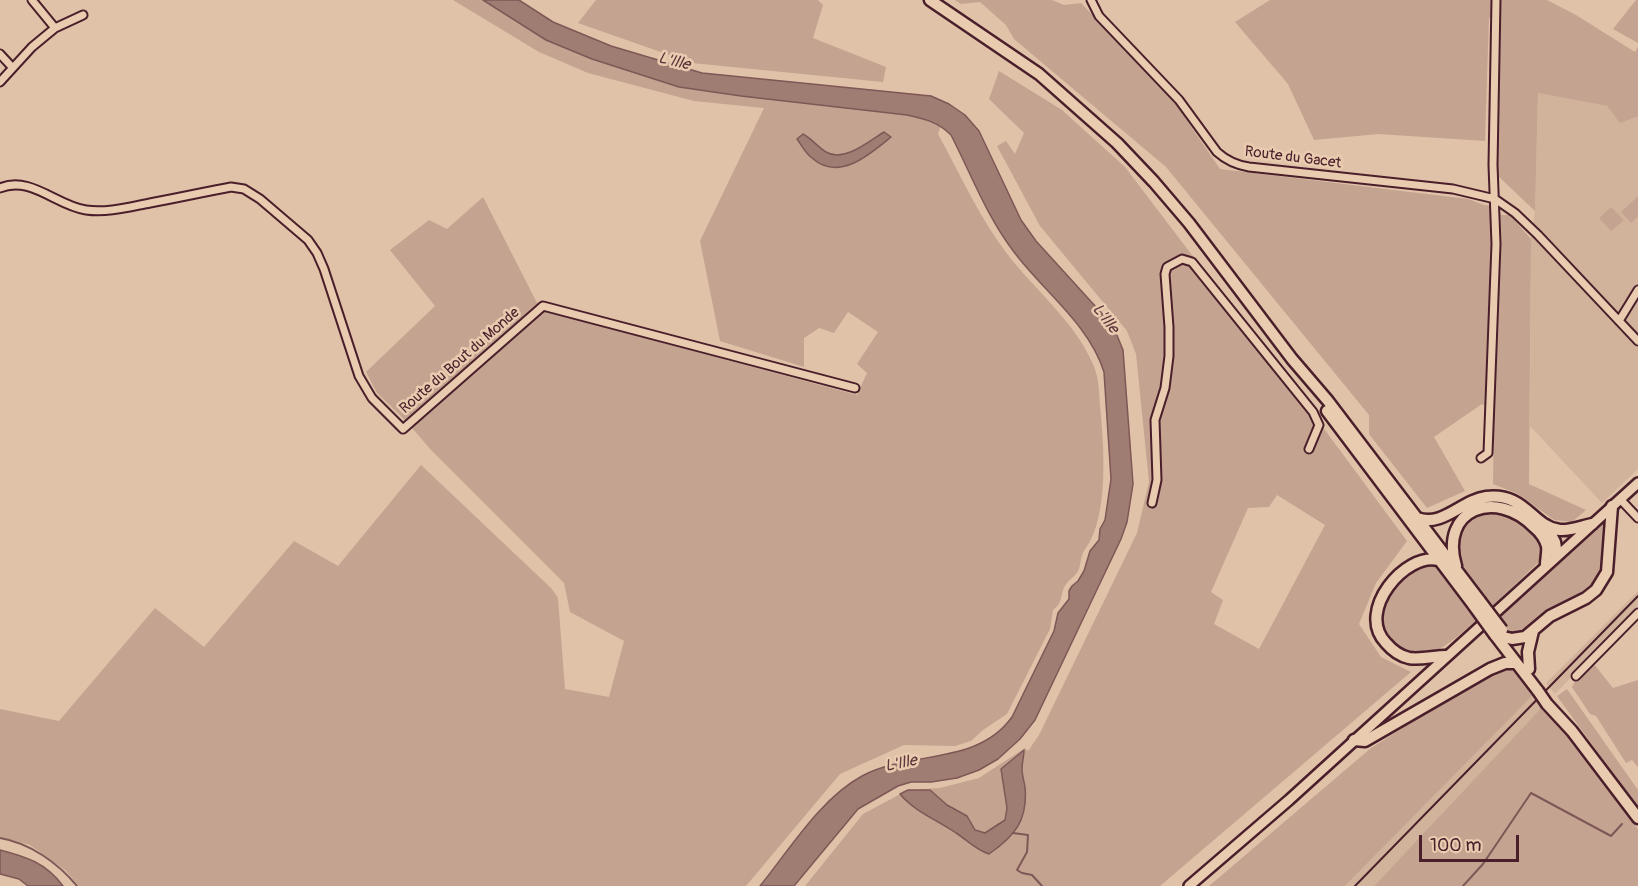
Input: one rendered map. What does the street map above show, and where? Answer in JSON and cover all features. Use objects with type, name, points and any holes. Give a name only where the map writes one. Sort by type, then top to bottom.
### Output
[{"type":"main road","points":[[930,0],[1039,75],[1117,143],[1154,182],[1189,223],[1292,359],[1328,401],[1413,520],[1438,560],[1529,669],[1540,689]]},
{"type":"main road","points":[[1189,886],[1289,800],[1638,483]]},
{"type":"main road","points":[[1413,520],[1437,519],[1470,501],[1481,497],[1496,496],[1518,502],[1545,525],[1555,542],[1557,555]]},
{"type":"main road","points":[[1502,635],[1522,638],[1550,616],[1586,598],[1601,585],[1608,563],[1616,502]]},
{"type":"main road","points":[[1431,536],[1442,536],[1456,529],[1467,516],[1478,509],[1492,506],[1506,508],[1531,523],[1543,537],[1548,548],[1546,565]]},
{"type":"main road","points":[[1413,520],[1431,536],[1458,572],[1477,604]]},
{"type":"main road","points":[[1545,525],[1564,530],[1592,524]]},
{"type":"main road","points":[[1456,529],[1452,551],[1458,572]]},
{"type":"main road","points":[[1438,560],[1419,561],[1393,582],[1378,605],[1376,622],[1382,639],[1402,656],[1418,659],[1446,656]]},
{"type":"main road","points":[[1529,669],[1528,652],[1533,631]]},
{"type":"main road","points":[[1502,635],[1516,663],[1540,689],[1638,818]]},
{"type":"main road","points":[[1354,740],[1365,741],[1490,669],[1505,663],[1516,663]]},
{"type":"street","points":[[32,0],[55,28]]},
{"type":"street","name":"Route du Gacet","points":[[1091,0],[1099,16],[1179,100],[1217,152],[1225,159],[1249,167],[1453,189],[1495,199],[1515,213],[1538,235],[1638,341]]},
{"type":"street","points":[[1481,458],[1488,453],[1496,244],[1493,165],[1496,0]]},
{"type":"street","points":[[0,82],[32,47],[55,28],[83,15]]},
{"type":"street","points":[[0,54],[12,67]]},
{"type":"street","name":"Route du Bout du Monde","points":[[0,188],[7,185],[21,185],[72,207],[87,210],[112,210],[231,187],[244,189],[260,199],[308,240],[317,253],[358,376],[372,398],[403,429],[543,306],[855,388]]},
{"type":"street","points":[[1152,503],[1157,480],[1155,420],[1166,388],[1169,356],[1165,274],[1167,267],[1182,259],[1192,262],[1313,412],[1319,425],[1309,449]]},
{"type":"street","points":[[1619,321],[1638,290]]},
{"type":"street","points":[[1616,502],[1638,518]]},
{"type":"street","points":[[1576,676],[1638,613]]},
{"type":"shaded area","points":[[453,0],[483,0],[546,40],[592,59],[679,87],[907,115],[929,119],[941,125],[938,134],[988,227],[1008,255],[1075,333],[1096,373],[1103,440],[1102,499],[1093,534],[1083,553],[1079,569],[1065,586],[1057,607],[1053,610],[1050,629],[1007,714],[971,741],[955,746],[904,745],[840,774],[746,886],[79,886],[65,870],[30,845],[0,837],[0,709],[59,721],[155,608],[204,647],[294,541],[338,566],[421,465],[552,589],[558,598],[565,689],[609,697],[624,641],[570,612],[564,583],[377,393],[366,372],[435,306],[390,250],[429,220],[447,229],[483,197],[536,301],[544,311],[857,395],[867,373],[857,364],[878,332],[848,312],[834,333],[819,328],[804,338],[804,367],[720,341],[700,241],[764,108],[694,101],[588,73],[539,52]]},
{"type":"shaded area","points":[[596,0],[818,0],[823,5],[813,38],[886,67],[883,82],[692,63],[578,23]]},
{"type":"shaded area","points":[[955,0],[1052,0],[1064,5],[1081,3],[1171,97],[1220,169],[1468,199],[1493,206],[1502,215],[1510,215],[1531,239],[1529,484],[1586,510],[1572,522],[1554,520],[1518,494],[1493,484],[1494,410],[1482,404],[1434,437],[1465,491],[1427,508],[1369,434],[1369,415],[1166,167],[1014,39],[1006,25],[980,2],[961,4]]},
{"type":"shaded area","points":[[1270,0],[1547,0],[1576,15],[1635,52],[1638,47],[1638,118],[1620,123],[1607,106],[1538,93],[1535,211],[1497,175],[1500,19],[1489,18],[1485,141],[1378,134],[1314,140],[1288,84],[1235,22]]},
{"type":"shaded area","points":[[1638,0],[1638,43],[1613,29]]},
{"type":"shaded area","points":[[999,71],[1062,110],[1125,167],[1407,541],[1376,583],[1359,624],[1381,657],[1411,672],[1160,886],[805,886],[863,814],[908,790],[940,788],[979,778],[1025,748],[1028,751],[1039,735],[1137,533],[1149,482],[1136,354],[1127,331],[1040,226],[997,146],[1006,141],[1015,154],[1024,133],[989,99]],"holes":[[[1277,495],[1325,525],[1259,649],[1214,624],[1223,600],[1211,592],[1248,508],[1269,507]]]},
{"type":"shaded area","points":[[1538,93],[1607,106],[1638,118],[1638,469],[1602,503],[1530,426],[1531,239],[1535,211]]},
{"type":"shaded area","points":[[1638,196],[1638,216],[1631,223],[1621,212]]},
{"type":"shaded area","points":[[1611,207],[1624,220],[1611,231],[1599,218]]},
{"type":"shaded area","points":[[1501,510],[1531,528],[1545,548],[1542,559],[1490,608],[1469,581],[1459,562],[1457,541],[1461,529],[1472,516]]},
{"type":"shaded area","points":[[1606,522],[1602,575],[1593,587],[1550,610],[1521,635],[1507,633],[1498,619]]},
{"type":"shaded area","points":[[1425,564],[1437,566],[1477,620],[1456,638],[1432,652],[1409,652],[1397,646],[1386,635],[1381,624],[1381,612],[1393,589]]},
{"type":"shaded area","points":[[1638,591],[1638,608],[1555,694],[1546,683]]},
{"type":"shaded area","points":[[1593,663],[1613,688],[1638,680],[1638,767],[1632,760],[1626,763],[1596,716],[1590,714],[1572,687]]},
{"type":"shaded area","points":[[1505,667],[1518,673],[1535,693],[1345,886],[1209,886],[1371,748],[1492,672]]},
{"type":"shaded area","points":[[1567,689],[1638,790],[1638,808],[1557,696]]},
{"type":"shaded area","points":[[1535,693],[1544,705],[1374,886],[1345,886]]},
{"type":"shaded area","points":[[1544,705],[1638,829],[1638,886],[1374,886]]},
{"type":"water","name":"L'Ille","points":[[483,0],[519,0],[553,22],[611,46],[702,73],[931,96],[949,104],[965,115],[979,131],[1021,220],[1036,241],[1106,318],[1123,350],[1133,484],[1127,522],[1035,720],[1020,739],[998,759],[979,770],[957,778],[911,782],[898,786],[858,809],[794,886],[760,886],[819,811],[847,786],[862,776],[881,768],[962,750],[981,743],[997,733],[1012,717],[1054,631],[1058,613],[1069,599],[1069,591],[1084,571],[1090,551],[1099,540],[1100,529],[1105,520],[1111,479],[1104,372],[1097,355],[1077,323],[1004,239],[987,210],[951,135],[936,124],[907,115],[679,87],[592,59],[546,40]]},
{"type":"water","points":[[884,132],[891,137],[863,158],[843,167],[822,165],[808,154],[797,139],[803,134],[826,152],[841,155],[856,150]]},
{"type":"water","points":[[1024,750],[1022,769],[1025,799],[1022,818],[1013,834],[989,854],[919,811],[900,794],[908,790],[930,790],[947,805],[967,816],[975,830],[985,833],[1005,820],[1007,808],[1001,769]]},
{"type":"water","points":[[0,850],[19,855],[43,866],[63,886],[28,886],[19,879],[0,874]]},
{"type":"waterway","points":[[1463,886],[1483,864],[1531,793],[1611,836],[1622,824]]},
{"type":"waterway","points":[[1013,833],[1028,835],[1027,852],[1017,870],[1032,875],[1042,886]]},
{"type":"waterway","points":[[0,838],[22,844],[43,855],[77,886]]},
{"type":"railway","points":[[1355,886],[1638,596]]}]
